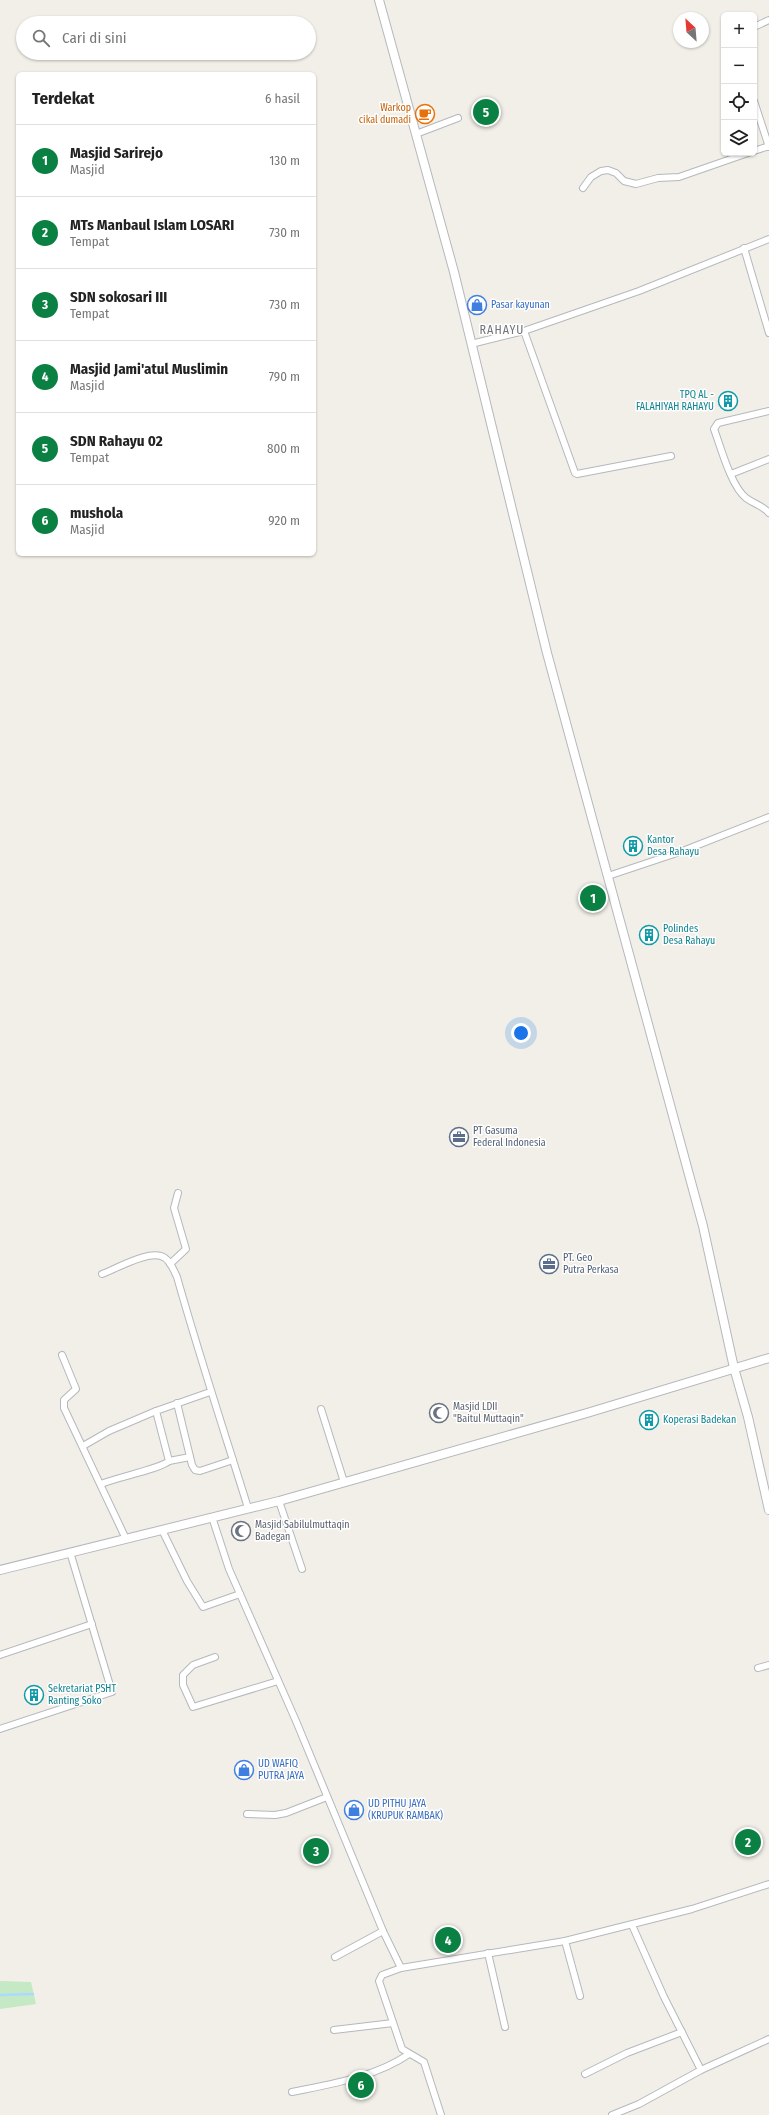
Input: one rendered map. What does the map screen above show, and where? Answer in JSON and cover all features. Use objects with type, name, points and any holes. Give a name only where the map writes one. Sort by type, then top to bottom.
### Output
[{"type":"street","points":[[379,0],[471,344],[548,653],[703,1226],[734,1368],[748,1418],[769,1510]]},
{"type":"street","points":[[757,26],[769,20]]},
{"type":"street","points":[[757,110],[769,146],[757,150]]},
{"type":"street","points":[[416,134],[458,118]]},
{"type":"street","points":[[583,188],[591,177],[601,171],[608,170],[616,173],[624,181],[636,184],[658,178],[679,177],[739,156]]},
{"type":"street","points":[[471,344],[524,331],[639,291],[769,239]]},
{"type":"street","points":[[744,248],[769,333]]},
{"type":"street","points":[[524,331],[575,473],[577,474],[671,456]]},
{"type":"street","points":[[769,412],[718,423],[714,429],[731,474],[745,497],[762,506],[769,513]]},
{"type":"street","points":[[731,474],[769,459]]},
{"type":"street","points":[[608,876],[680,852],[769,817]]},
{"type":"street","points":[[170,1264],[186,1249],[174,1208],[178,1193]]},
{"type":"street","points":[[102,1274],[150,1255],[165,1258],[170,1264],[177,1277],[210,1392],[248,1508]]},
{"type":"street","points":[[62,1355],[76,1389],[64,1400],[64,1408],[102,1484],[126,1538]]},
{"type":"street","points":[[0,1570],[279,1500],[587,1413],[769,1358]]},
{"type":"street","points":[[83,1446],[109,1431],[156,1411],[210,1392]]},
{"type":"street","points":[[178,1403],[190,1457],[195,1470],[200,1471],[233,1460]]},
{"type":"street","points":[[320,1409],[344,1482]]},
{"type":"street","points":[[156,1411],[169,1461]]},
{"type":"street","points":[[102,1484],[115,1478],[169,1461],[190,1457]]},
{"type":"street","points":[[279,1500],[302,1570]]},
{"type":"street","points":[[212,1518],[229,1569],[278,1681],[383,1931],[401,1968]]},
{"type":"street","points":[[162,1530],[186,1581],[203,1607],[240,1594]]},
{"type":"street","points":[[0,1729],[112,1692],[70,1552]]},
{"type":"street","points":[[0,1655],[92,1624]]},
{"type":"street","points":[[215,1657],[193,1665],[183,1675],[183,1685],[193,1707],[278,1681]]},
{"type":"street","points":[[758,1668],[769,1665]]},
{"type":"street","points":[[247,1814],[286,1813],[327,1797]]},
{"type":"street","points":[[441,2115],[424,2062],[402,2049],[379,1978],[401,1968],[565,1941],[632,1925],[692,1909],[769,1884]]},
{"type":"street","points":[[632,1925],[664,1997],[701,2070]]},
{"type":"street","points":[[335,1957],[383,1931]]},
{"type":"street","points":[[565,1941],[580,1996]]},
{"type":"street","points":[[488,1953],[505,2027]]},
{"type":"street","points":[[334,2030],[393,2023]]},
{"type":"street","points":[[585,2074],[627,2054],[682,2032]]},
{"type":"street","points":[[612,2115],[639,2104],[701,2070],[769,2039]]},
{"type":"street","points":[[292,2092],[358,2076],[399,2061],[409,2054]]},
{"type":"green space","points":[[0,1981],[31,1982],[36,2004],[0,2009]]},
{"type":"waterway","points":[[0,1995],[33,1994]]},
{"type":"place","name":"SDN Rahayu 02","points":[[486,112]]},
{"type":"place","name":"Warkop cikal dumadi","points":[[425,114]]},
{"type":"place","name":"Pasar kayunan","points":[[477,305]]},
{"type":"place","name":"TPQ AL - FALAHIYAH RAHAYU","points":[[728,401]]},
{"type":"place","name":"Kantor Desa Rahayu","points":[[633,846]]},
{"type":"place","name":"Masjid Sarirejo","points":[[593,898]]},
{"type":"place","name":"Polindes Desa Rahayu","points":[[649,935]]},
{"type":"place","name":"PT Gasuma Federal Indonesia","points":[[459,1137]]},
{"type":"place","name":"PT. Geo Putra Perkasa","points":[[549,1264]]},
{"type":"place","name":"Masjid LDII \"Baitul Muttaqin\"","points":[[439,1413]]},
{"type":"place","name":"Koperasi Badekan","points":[[649,1420]]},
{"type":"place","name":"Masjid Sabilulmuttaqin Badegan","points":[[241,1531]]},
{"type":"place","name":"Sekretariat PSHT Ranting Soko","points":[[34,1695]]},
{"type":"place","name":"UD WAFIQ PUTRA JAYA","points":[[244,1770]]},
{"type":"place","name":"UD PITHU JAYA (KRUPUK RAMBAK)","points":[[354,1810]]},
{"type":"place","name":"MTs Manbaul Islam LOSARI","points":[[748,1842]]},
{"type":"place","name":"SDN sokosari III","points":[[316,1851]]},
{"type":"place","name":"Masjid Jami'atul Muslimin","points":[[448,1940]]},
{"type":"place","name":"mushola","points":[[361,2085]]},
{"type":"district","name":"RAHAYU","points":[[502,330]]}]
